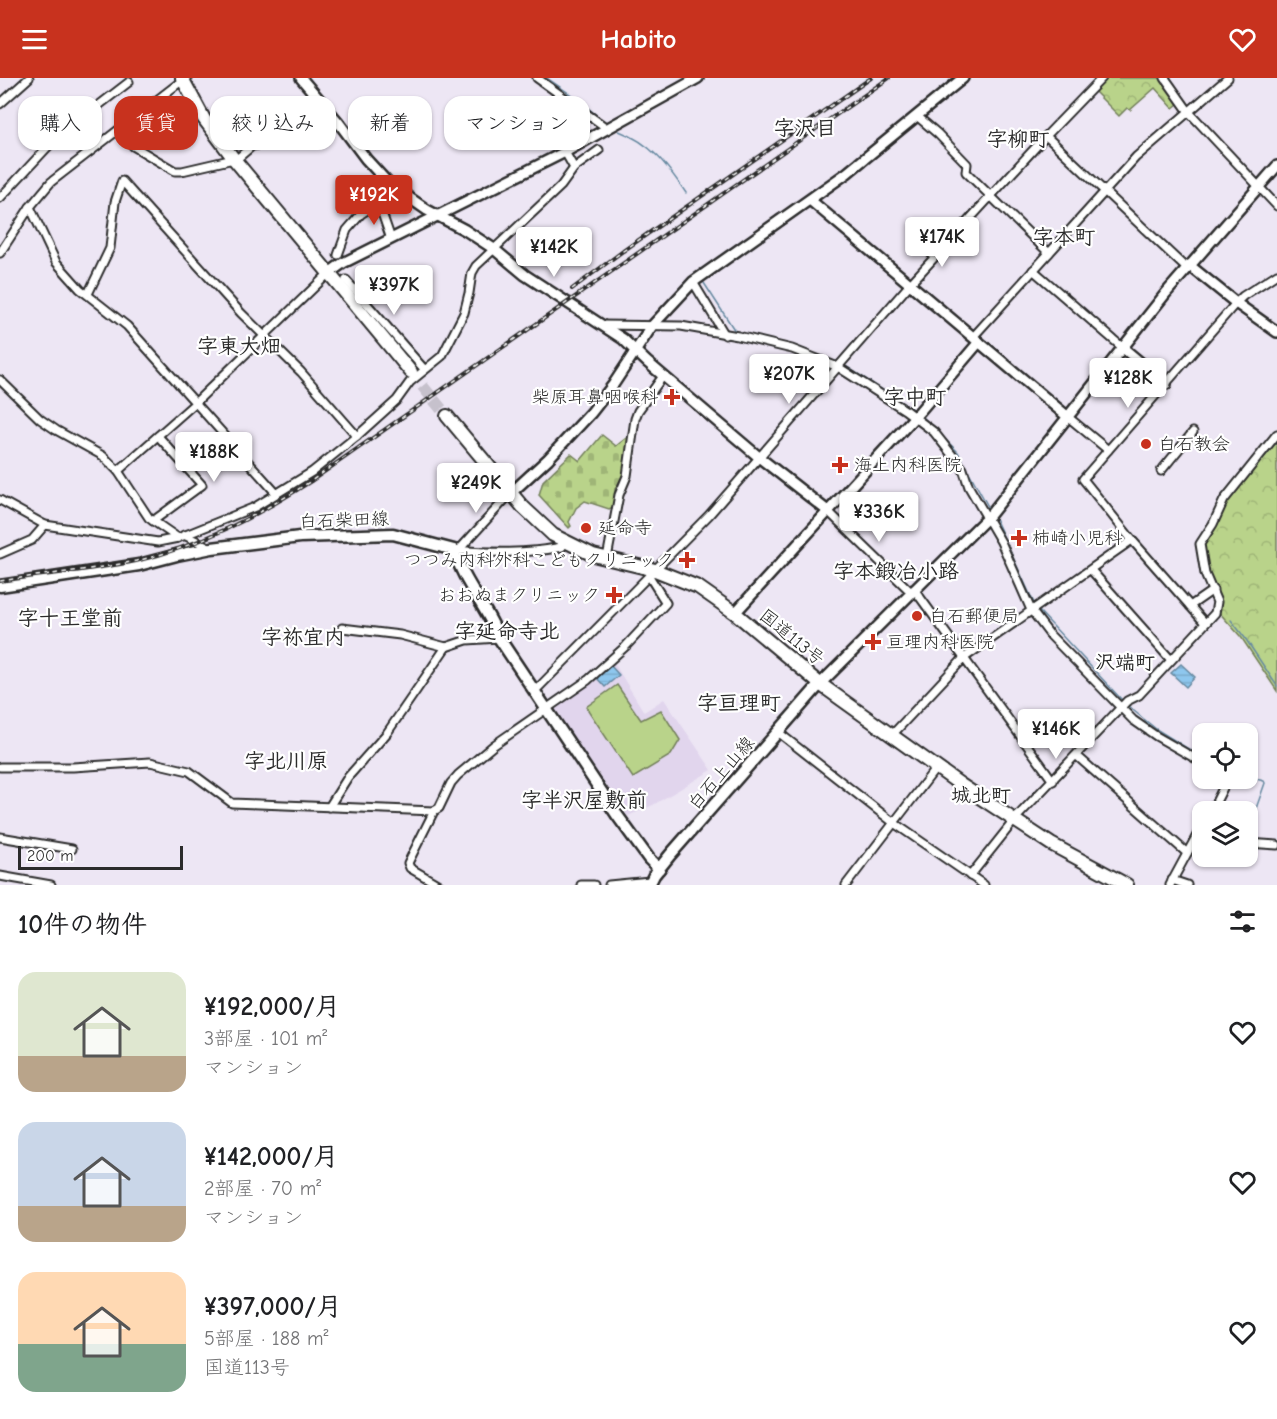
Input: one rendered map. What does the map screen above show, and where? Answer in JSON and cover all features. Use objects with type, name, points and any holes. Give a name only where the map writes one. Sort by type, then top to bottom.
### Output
[{"type":"highway","points":[[183,79],[204,119],[234,159],[411,372]]},
{"type":"highway","name":"国道113号","points":[[447,416],[538,523],[565,543],[698,587],[735,613],[820,684],[936,768],[1051,844],[1127,885]]},
{"type":"main road","name":"白石柴田線","points":[[0,586],[139,565],[212,548],[300,537],[393,534],[456,550]]},
{"type":"main road","points":[[456,550],[460,568],[492,619],[500,638],[617,815],[659,869]]},
{"type":"main road","name":"白石上山線","points":[[650,883],[659,869],[820,684]]},
{"type":"street","points":[[0,104],[29,78]]},
{"type":"street","points":[[301,78],[388,183],[494,249],[525,274],[601,324],[635,350],[760,458],[829,512],[913,591],[1053,781]]},
{"type":"street","points":[[537,78],[608,129]]},
{"type":"street","points":[[118,471],[195,403],[263,335],[339,265],[565,152],[698,78]]},
{"type":"street","points":[[456,550],[591,413],[613,385],[652,326],[693,282],[847,173],[963,78]]},
{"type":"street","points":[[535,691],[709,515],[911,284],[1102,78]]},
{"type":"street","points":[[1165,78],[1189,112],[1277,206]]},
{"type":"street","points":[[735,613],[917,415],[1033,270],[1136,157],[1228,78]]},
{"type":"street","points":[[0,253],[44,189],[60,174],[183,79]]},
{"type":"street","points":[[0,198],[55,139],[129,82]]},
{"type":"street","points":[[916,117],[938,134],[968,164],[966,172],[1049,253]]},
{"type":"street","points":[[140,150],[175,171],[238,158],[252,146],[298,139],[339,123]]},
{"type":"street","points":[[1046,136],[1104,192],[1188,267],[1277,332]]},
{"type":"street","points":[[0,500],[45,525],[158,542],[181,537],[255,507],[312,472],[357,436],[397,400],[410,382],[442,356],[464,313],[472,273],[476,266],[561,186],[574,168],[599,150]]},
{"type":"street","points":[[565,152],[574,168]]},
{"type":"street","points":[[820,684],[990,515],[1188,267],[1277,166]]},
{"type":"street","points":[[88,294],[110,248],[115,202],[122,181],[263,335],[301,372],[357,436]]},
{"type":"street","points":[[338,255],[347,230],[361,214],[376,204],[388,183]]},
{"type":"street","points":[[810,200],[1108,450]]},
{"type":"street","points":[[376,204],[384,216],[391,239]]},
{"type":"street","points":[[30,207],[56,262],[80,289],[127,326],[276,493]]},
{"type":"street","points":[[1033,270],[1166,384]]},
{"type":"street","points":[[1205,623],[1132,540],[1083,479],[1236,303],[1277,274]]},
{"type":"street","points":[[346,280],[424,369]]},
{"type":"street","points":[[693,282],[725,335]]},
{"type":"street","points":[[601,324],[681,326],[792,349],[838,368],[917,415],[934,432],[963,469],[969,487],[990,515],[1031,610],[1050,635],[1156,736],[1192,757]]},
{"type":"street","points":[[606,558],[619,495],[627,476],[638,411],[663,376]]},
{"type":"street","points":[[0,380],[40,419],[95,450],[118,471],[138,505],[153,521],[181,537],[212,548]]},
{"type":"street","points":[[1161,471],[1193,432]]},
{"type":"street","points":[[970,876],[1014,821],[1123,705],[1139,695],[1217,610],[1213,590],[1201,562],[1200,544],[1213,524],[1224,500],[1277,434]]},
{"type":"street","points":[[153,521],[202,485],[158,436]]},
{"type":"street","points":[[0,554],[32,540],[45,525]]},
{"type":"street","points":[[890,736],[964,658],[1132,540]]},
{"type":"street","points":[[456,550],[503,554],[562,547],[565,543]]},
{"type":"street","points":[[1090,570],[1171,660]]},
{"type":"street","points":[[439,885],[410,868],[408,863],[451,783],[494,745],[596,673],[626,646],[666,603],[652,573]]},
{"type":"street","points":[[1190,606],[1213,590]]},
{"type":"street","points":[[342,628],[400,635],[446,647],[467,640],[500,638]]},
{"type":"street","points":[[329,807],[348,777],[387,733],[446,647]]},
{"type":"street","points":[[778,732],[894,823],[984,885]]},
{"type":"street","points":[[1077,756],[1187,853]]},
{"type":"street","points":[[0,767],[74,767],[150,762],[189,771],[232,803],[434,811]]},
{"type":"street","points":[[846,885],[936,768]]},
{"type":"street","points":[[0,837],[72,849]]},
{"type":"street","points":[[1187,885],[1171,883],[1192,844]]},
{"type":"street","points":[[1258,844],[1277,845]]},
{"type":"street","points":[[0,876],[51,885]]},
{"type":"street","points":[[609,885],[650,883]]},
{"type":"street","points":[[581,885],[594,885]]},
{"type":"shaded area","points":[[611,658],[644,712],[664,699],[712,770],[653,805],[628,816],[552,706]]},
{"type":"green space","points":[[1107,78],[1164,78],[1183,100],[1173,108],[1155,88],[1130,110],[1127,108],[1119,116],[1094,91]]},
{"type":"green space","points":[[1277,434],[1277,691],[1241,637],[1217,610],[1205,574],[1201,540],[1224,500]]},
{"type":"green space","points":[[602,435],[616,446],[630,435],[624,474],[615,489],[613,507],[609,509],[585,501],[576,508],[569,522],[571,526],[569,528],[539,495],[543,481],[571,454],[580,461]]},
{"type":"green space","points":[[617,685],[641,720],[661,710],[680,740],[671,755],[633,778],[586,707]]},
{"type":"water","points":[[1181,664],[1195,677],[1186,687],[1171,673]]},
{"type":"water","points":[[610,665],[619,675],[605,687],[596,677]]},
{"type":"waterway","points":[[547,78],[605,122]]},
{"type":"waterway","points":[[619,131],[640,142],[657,156],[686,193]]},
{"type":"waterway","points":[[704,283],[735,331],[742,334]]},
{"type":"waterway","points":[[810,353],[837,362]]},
{"type":"waterway","points":[[847,367],[915,411]]},
{"type":"waterway","points":[[921,415],[958,452],[990,510]]},
{"type":"waterway","points":[[1221,516],[1228,500],[1276,443]]},
{"type":"waterway","points":[[994,516],[1034,603]]},
{"type":"waterway","points":[[1212,531],[1217,523]]},
{"type":"waterway","points":[[1039,611],[1122,700]]},
{"type":"waterway","points":[[1231,620],[1277,686]]},
{"type":"waterway","points":[[1128,706],[1156,729],[1192,751]]},
{"type":"waterway","points":[[1258,780],[1265,783],[1258,803]]},
{"type":"tunnel","points":[[411,372],[447,416]]},
{"type":"railway","points":[[572,289],[871,78]]},
{"type":"railway","points":[[0,581],[103,567],[160,555],[249,518],[311,481],[889,78]]},
{"type":"place","name":"柴原耳鼻咽喉科","points":[[672,397]]},
{"type":"place","name":"白石教会","points":[[1146,444]]},
{"type":"place","name":"海上内科医院","points":[[840,465]]},
{"type":"place","name":"延命寺","points":[[586,528]]},
{"type":"place","name":"柿崎小児科","points":[[1019,538]]},
{"type":"place","name":"つつみ内科外科こどもクリニック","points":[[687,560]]},
{"type":"place","name":"おおぬまクリニック","points":[[614,595]]},
{"type":"place","name":"白石郵便局","points":[[917,616]]},
{"type":"place","name":"亘理内科医院","points":[[873,642]]},
{"type":"district","name":"字沢目","points":[[805,128]]},
{"type":"district","name":"字柳町","points":[[1018,139]]},
{"type":"district","name":"字本町","points":[[1064,237]]},
{"type":"district","name":"字東大畑","points":[[239,346]]},
{"type":"district","name":"字中町","points":[[915,397]]},
{"type":"district","name":"字本鍛冶小路","points":[[896,571]]},
{"type":"district","name":"字十王堂前","points":[[70,618]]},
{"type":"district","name":"字延命寺北","points":[[507,631]]},
{"type":"district","name":"字祢宜内","points":[[303,637]]},
{"type":"district","name":"沢端町","points":[[1125,662]]},
{"type":"district","name":"字亘理町","points":[[739,703]]},
{"type":"district","name":"字北川原","points":[[286,761]]},
{"type":"district","name":"城北町","points":[[981,795]]},
{"type":"district","name":"字半沢屋敷前","points":[[584,800]]}]
